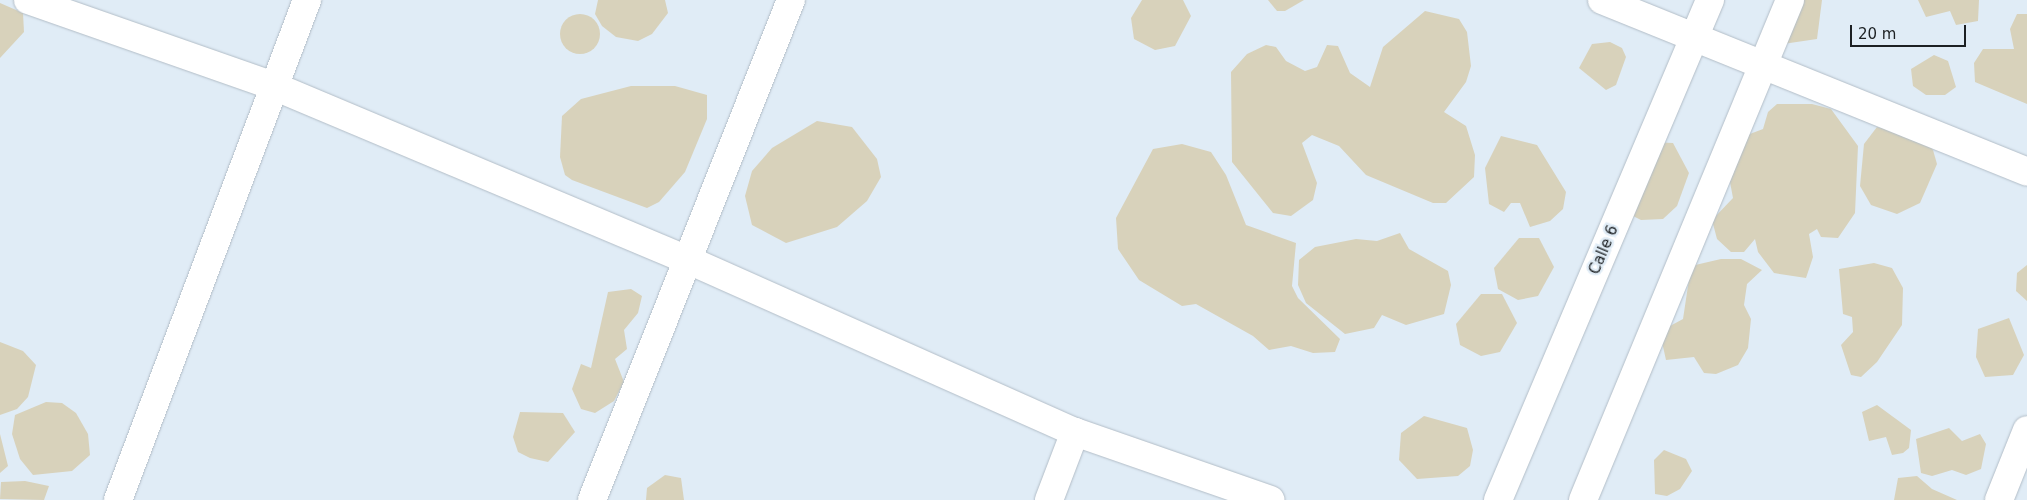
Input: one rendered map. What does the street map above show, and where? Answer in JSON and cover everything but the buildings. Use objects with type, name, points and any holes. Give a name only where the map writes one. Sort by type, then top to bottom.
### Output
[{"type":"street","points":[[28,0],[276,87],[686,259],[1075,432],[1270,500]]},
{"type":"street","points":[[118,500],[276,87],[307,0]]},
{"type":"street","points":[[592,500],[686,259],[791,0]]},
{"type":"street","points":[[1602,0],[1762,68],[2027,172]]},
{"type":"street","name":"Calle 6","points":[[1498,500],[1710,0]]},
{"type":"street","points":[[1583,500],[1790,0]]},
{"type":"street","points":[[1999,500],[2027,430]]},
{"type":"street","points":[[1049,500],[1075,432]]},
{"type":"shaded area","points":[[598,0],[665,0],[668,13],[652,34],[638,41],[616,37],[602,26],[595,14]]},
{"type":"shaded area","points":[[1142,0],[1183,0],[1191,16],[1175,46],[1155,50],[1134,39],[1131,18]]},
{"type":"shaded area","points":[[1268,0],[1304,0],[1285,11],[1277,11]]},
{"type":"shaded area","points":[[1783,0],[1822,0],[1817,39],[1777,45]]},
{"type":"shaded area","points":[[1918,0],[1979,0],[1978,21],[1956,25],[1950,11],[1926,17]]},
{"type":"shaded area","points":[[0,3],[23,13],[24,32],[0,58]]},
{"type":"shaded area","points":[[1425,11],[1459,19],[1467,32],[1471,66],[1466,82],[1444,112],[1466,126],[1475,155],[1474,177],[1446,203],[1433,203],[1366,175],[1339,146],[1312,135],[1302,143],[1317,183],[1313,200],[1291,216],[1273,213],[1232,162],[1231,72],[1247,54],[1266,45],[1276,47],[1286,61],[1305,71],[1317,67],[1327,45],[1338,46],[1350,73],[1370,87],[1383,47]]},
{"type":"shaded area","points":[[584,14],[591,17],[597,23],[600,34],[599,42],[591,51],[584,54],[576,54],[569,51],[561,42],[560,30],[563,23],[572,15]]},
{"type":"shaded area","points":[[2017,14],[2027,14],[2027,104],[1975,82],[1974,63],[1983,49],[2014,49],[2010,29]]},
{"type":"shaded area","points":[[1610,42],[1622,48],[1626,57],[1616,85],[1606,90],[1579,68],[1592,44]]},
{"type":"shaded area","points":[[1934,55],[1948,61],[1956,87],[1945,95],[1926,95],[1913,86],[1911,69]]},
{"type":"shaded area","points":[[631,86],[675,86],[707,95],[707,119],[685,172],[659,202],[647,208],[572,180],[565,175],[560,157],[562,116],[581,99]]},
{"type":"shaded area","points":[[1777,104],[1812,104],[1831,109],[1858,146],[1855,213],[1838,238],[1821,237],[1817,229],[1809,234],[1813,257],[1806,278],[1774,273],[1758,252],[1755,239],[1744,252],[1731,252],[1717,239],[1712,220],[1733,198],[1730,182],[1742,137],[1763,129],[1768,112]]},
{"type":"shaded area","points":[[817,121],[852,127],[877,159],[881,177],[867,201],[837,227],[786,243],[752,225],[745,196],[752,171],[772,148]]},
{"type":"shaded area","points":[[1877,127],[1923,137],[1933,150],[1937,164],[1920,203],[1897,214],[1871,205],[1860,186],[1864,144]]},
{"type":"shaded area","points":[[1501,136],[1537,145],[1566,192],[1563,209],[1550,221],[1530,227],[1520,203],[1511,203],[1504,212],[1489,204],[1485,168]]},
{"type":"shaded area","points":[[1652,142],[1673,143],[1689,173],[1677,206],[1663,219],[1641,220],[1625,212],[1626,162],[1637,148]]},
{"type":"shaded area","points":[[1182,144],[1211,152],[1226,175],[1246,225],[1296,243],[1292,286],[1298,298],[1340,339],[1335,352],[1313,353],[1291,346],[1269,350],[1253,336],[1196,304],[1182,306],[1139,280],[1118,249],[1116,218],[1153,149]]},
{"type":"shaded area","points":[[1400,233],[1409,249],[1448,271],[1451,285],[1444,314],[1406,325],[1382,315],[1374,328],[1345,334],[1306,303],[1298,285],[1299,260],[1315,247],[1356,239],[1377,241]]},
{"type":"shaded area","points":[[1519,238],[1539,238],[1554,267],[1538,296],[1518,300],[1498,289],[1494,268]]},
{"type":"shaded area","points":[[1721,259],[1741,259],[1762,270],[1747,284],[1744,305],[1751,319],[1748,348],[1738,365],[1716,374],[1704,373],[1694,357],[1666,360],[1662,342],[1670,326],[1683,319],[1691,266]]},
{"type":"shaded area","points":[[1874,263],[1892,268],[1903,288],[1902,325],[1877,362],[1861,377],[1851,375],[1841,345],[1853,332],[1852,317],[1843,314],[1839,269]]},
{"type":"shaded area","points":[[2027,265],[2027,301],[2016,291],[2017,273]]},
{"type":"shaded area","points":[[631,289],[642,296],[638,313],[624,330],[627,349],[615,359],[624,382],[614,401],[595,413],[581,409],[572,389],[581,364],[591,368],[608,292]]},
{"type":"shaded area","points":[[1481,294],[1502,294],[1517,323],[1500,352],[1481,356],[1460,345],[1456,324]]},
{"type":"shaded area","points":[[2009,318],[2024,355],[2013,375],[1985,377],[1976,357],[1978,329]]},
{"type":"shaded area","points":[[0,342],[23,351],[36,365],[28,397],[17,409],[0,415]]},
{"type":"shaded area","points":[[46,402],[62,403],[76,413],[88,434],[90,455],[72,471],[33,475],[20,459],[12,434],[15,415]]},
{"type":"shaded area","points":[[1877,405],[1911,430],[1909,448],[1903,453],[1892,455],[1886,437],[1869,441],[1862,412]]},
{"type":"shaded area","points":[[520,412],[563,413],[575,432],[548,462],[530,458],[518,452],[513,437]]},
{"type":"shaded area","points":[[1424,416],[1467,428],[1473,450],[1470,466],[1458,476],[1417,479],[1399,460],[1401,433]]},
{"type":"shaded area","points":[[1949,428],[1962,441],[1980,434],[1986,444],[1981,469],[1966,475],[1952,470],[1932,476],[1921,473],[1916,439]]},
{"type":"shaded area","points":[[0,434],[8,466],[0,473]]},
{"type":"shaded area","points":[[1664,450],[1686,459],[1692,471],[1680,489],[1667,496],[1655,494],[1654,460]]},
{"type":"shaded area","points":[[665,475],[681,478],[684,500],[646,500],[647,488]]},
{"type":"shaded area","points":[[1917,476],[1932,489],[1957,500],[1894,500],[1898,478]]},
{"type":"shaded area","points":[[25,481],[49,486],[44,500],[0,499],[1,482]]}]
